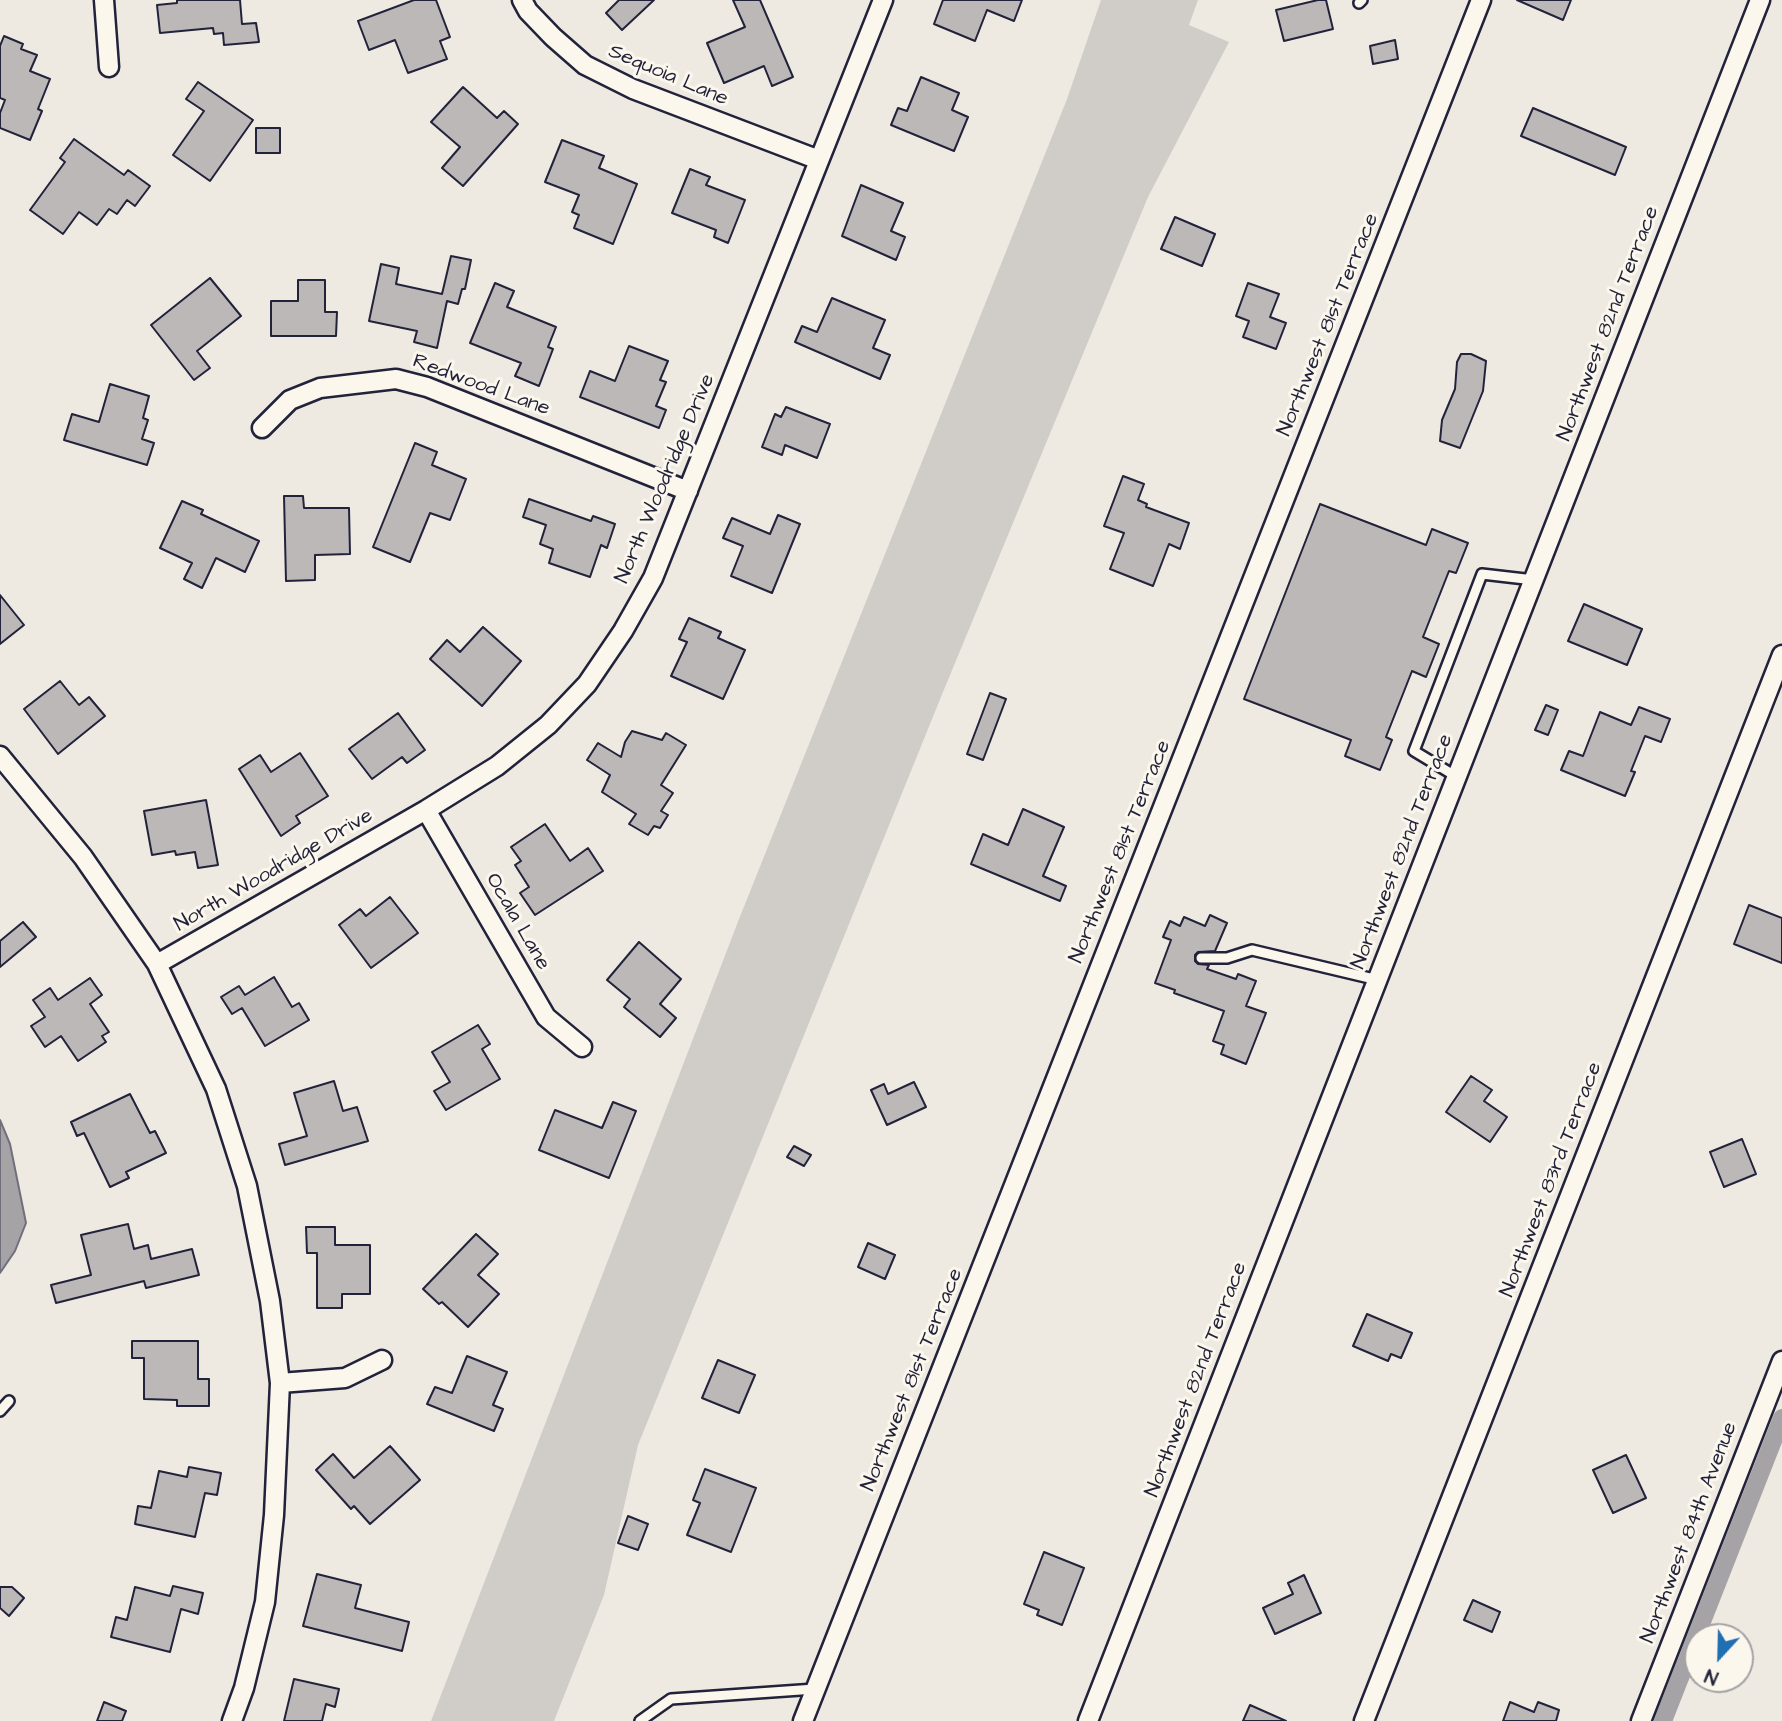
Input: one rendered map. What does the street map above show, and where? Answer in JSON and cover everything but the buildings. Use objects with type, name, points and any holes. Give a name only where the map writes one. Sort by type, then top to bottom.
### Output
[{"type":"street","points":[[104,0],[109,67]]},
{"type":"street","name":"Sequoia Lane","points":[[522,0],[528,11],[553,37],[585,65],[633,89],[819,160]]},
{"type":"street","name":"North Woodridge Drive","points":[[158,964],[426,810],[497,766],[548,725],[587,684],[623,631],[653,578],[883,0]]},
{"type":"street","name":"Northwest 81st Terrace","points":[[803,1721],[1481,0]]},
{"type":"street","name":"Northwest 82nd Terrace","points":[[1088,1721],[1760,0]]},
{"type":"street","name":"Redwood Lane","points":[[262,428],[290,400],[320,388],[396,379],[427,387],[688,491]]},
{"type":"street","name":"Northwest 83rd Terrace","points":[[1364,1721],[1782,655]]},
{"type":"street","points":[[0,756],[83,857],[158,964],[216,1089],[247,1186],[271,1301],[281,1383],[274,1516],[265,1602],[244,1688],[232,1721]]},
{"type":"street","name":"Ocala Lane","points":[[426,810],[546,1017],[582,1047]]},
{"type":"street","points":[[281,1383],[345,1378],[382,1360]]},
{"type":"street","name":"Northwest 84th Avenue","points":[[1641,1721],[1782,1361]]},
{"type":"lane","points":[[1457,777],[1414,751],[1482,575],[1534,580]]},
{"type":"lane","points":[[1201,958],[1227,958],[1252,950],[1378,980]]},
{"type":"lane","points":[[0,1411],[9,1401]]},
{"type":"lane","points":[[640,1721],[671,1699],[815,1689]]},
{"type":"shaded area","points":[[1101,0],[1198,0],[1189,25],[1229,42],[1148,197],[943,692],[638,1445],[604,1595],[554,1721],[431,1721],[739,919],[1067,99]]},
{"type":"shaded area","points":[[0,1120],[10,1144],[26,1223],[15,1251],[0,1273]]},
{"type":"waterway","points":[[1663,1721],[1782,1418]]}]
